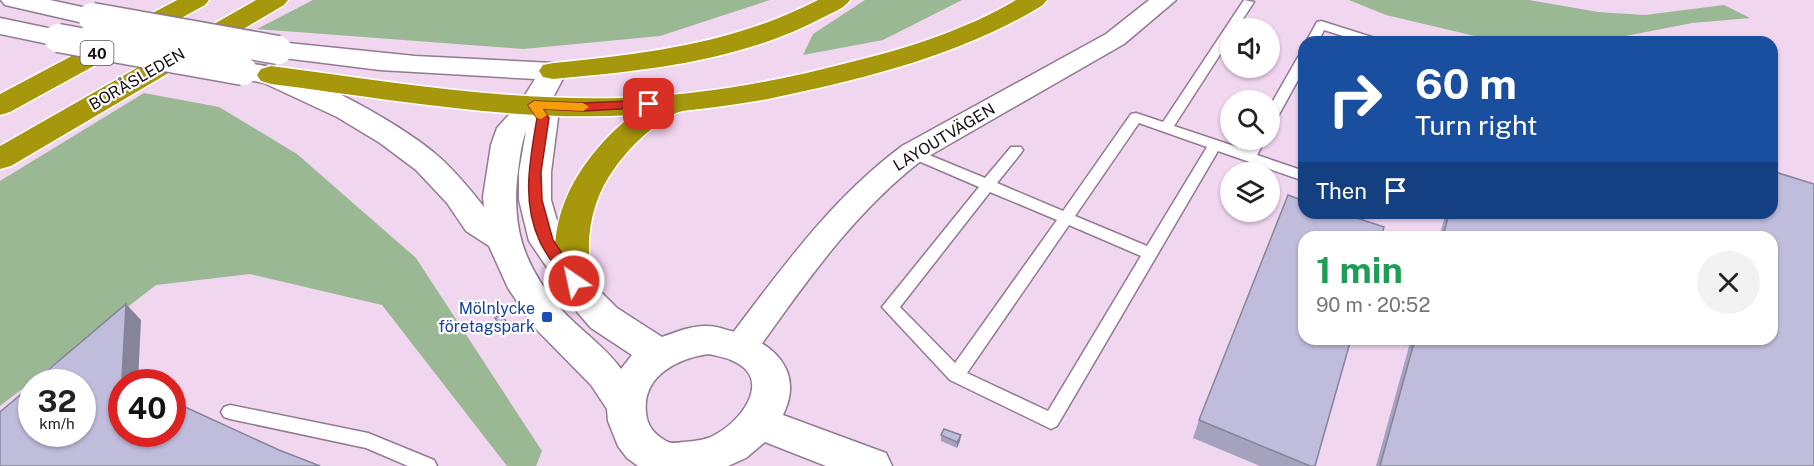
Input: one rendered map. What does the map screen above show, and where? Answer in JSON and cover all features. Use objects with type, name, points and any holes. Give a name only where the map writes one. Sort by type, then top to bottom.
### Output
[{"type":"highway","name":"40","points":[[0,106],[196,0]]},
{"type":"highway","name":"BORÅSLEDEN","points":[[0,159],[275,0]]},
{"type":"highway","points":[[553,71],[664,58],[733,44],[789,25],[837,0]]},
{"type":"highway","points":[[264,65],[474,101],[626,107],[754,93],[827,78],[889,61],[966,34],[1034,0]]},
{"type":"highway","points":[[574,281],[572,242],[577,209],[591,179],[609,152],[640,122],[672,102]]},
{"type":"street","points":[[15,0],[92,17],[264,65],[391,136],[427,163],[458,195],[478,223],[503,239]]},
{"type":"street","name":"LAYOUTVÄGEN","points":[[741,347],[819,240],[855,198],[912,153],[1115,39],[1164,0]]},
{"type":"street","points":[[0,27],[58,38],[264,65],[394,64],[466,69],[553,71],[534,105],[512,128],[506,145],[499,197],[503,239],[520,279],[547,317],[603,374],[625,404]]},
{"type":"street","points":[[534,105],[543,118],[535,172],[535,200],[546,241],[604,318],[660,354]]},
{"type":"street","points":[[700,341],[726,342],[741,347],[754,355],[764,366],[771,379],[772,394],[769,409],[762,424],[738,448],[705,461],[687,463],[650,461],[630,434],[625,419],[625,404],[636,376],[660,354],[675,346],[700,341]]},
{"type":"street","points":[[762,424],[872,466]]},
{"type":"lane","points":[[1238,18],[1248,2]]},
{"type":"lane","points":[[1315,36],[1321,25],[1355,36]]},
{"type":"lane","points":[[1166,128],[1220,46]]},
{"type":"lane","points":[[1280,100],[1298,68]]},
{"type":"lane","points":[[956,375],[1136,117],[1298,174]]},
{"type":"lane","points":[[1016,150],[890,307],[956,375],[1051,421],[1215,145]]},
{"type":"lane","points":[[1249,157],[1253,150]]},
{"type":"lane","points":[[912,153],[1150,253]]},
{"type":"lane","points":[[230,412],[368,441],[428,466]]},
{"type":"green space","points":[[313,0],[770,0],[660,36],[523,49],[257,29]]},
{"type":"green space","points":[[865,0],[962,0],[883,40],[803,55],[813,34]]},
{"type":"green space","points":[[1349,0],[1529,0],[1598,12],[1645,15],[1724,5],[1750,18],[1692,23],[1626,36],[1475,36],[1386,15]]},
{"type":"green space","points":[[144,93],[219,107],[297,154],[416,258],[542,451],[536,466],[507,466],[382,305],[250,274],[156,285],[48,369],[18,369],[18,392],[0,406],[0,181]]},
{"type":"building","points":[[1778,173],[1814,184],[1814,466],[1380,466],[1413,345],[1778,345],[1778,231],[1444,231],[1448,219],[1778,219]]},
{"type":"building","points":[[1288,195],[1298,199],[1298,219],[1360,219],[1384,227],[1383,231],[1298,231],[1298,345],[1349,345],[1315,466],[1310,466],[1199,420],[1277,222],[1280,222],[1280,215]]},
{"type":"building","points":[[126,304],[122,369],[108,369],[108,447],[186,447],[186,407],[320,466],[0,466],[0,412],[18,397],[18,447],[96,447],[96,369],[49,369]]},
{"type":"building","points":[[501,314],[508,324],[502,328],[495,318]]},
{"type":"building","points":[[944,429],[961,435],[957,442],[941,435]]},
{"type":"slow traffic","points":[[541,115],[534,105],[583,107]]},
{"type":"place","name":"Mölnlycke företagspark","points":[[547,317]]},
{"type":"route","points":[[574,281],[546,241],[535,200],[535,172],[543,118],[534,105],[626,107],[649,104]]}]
